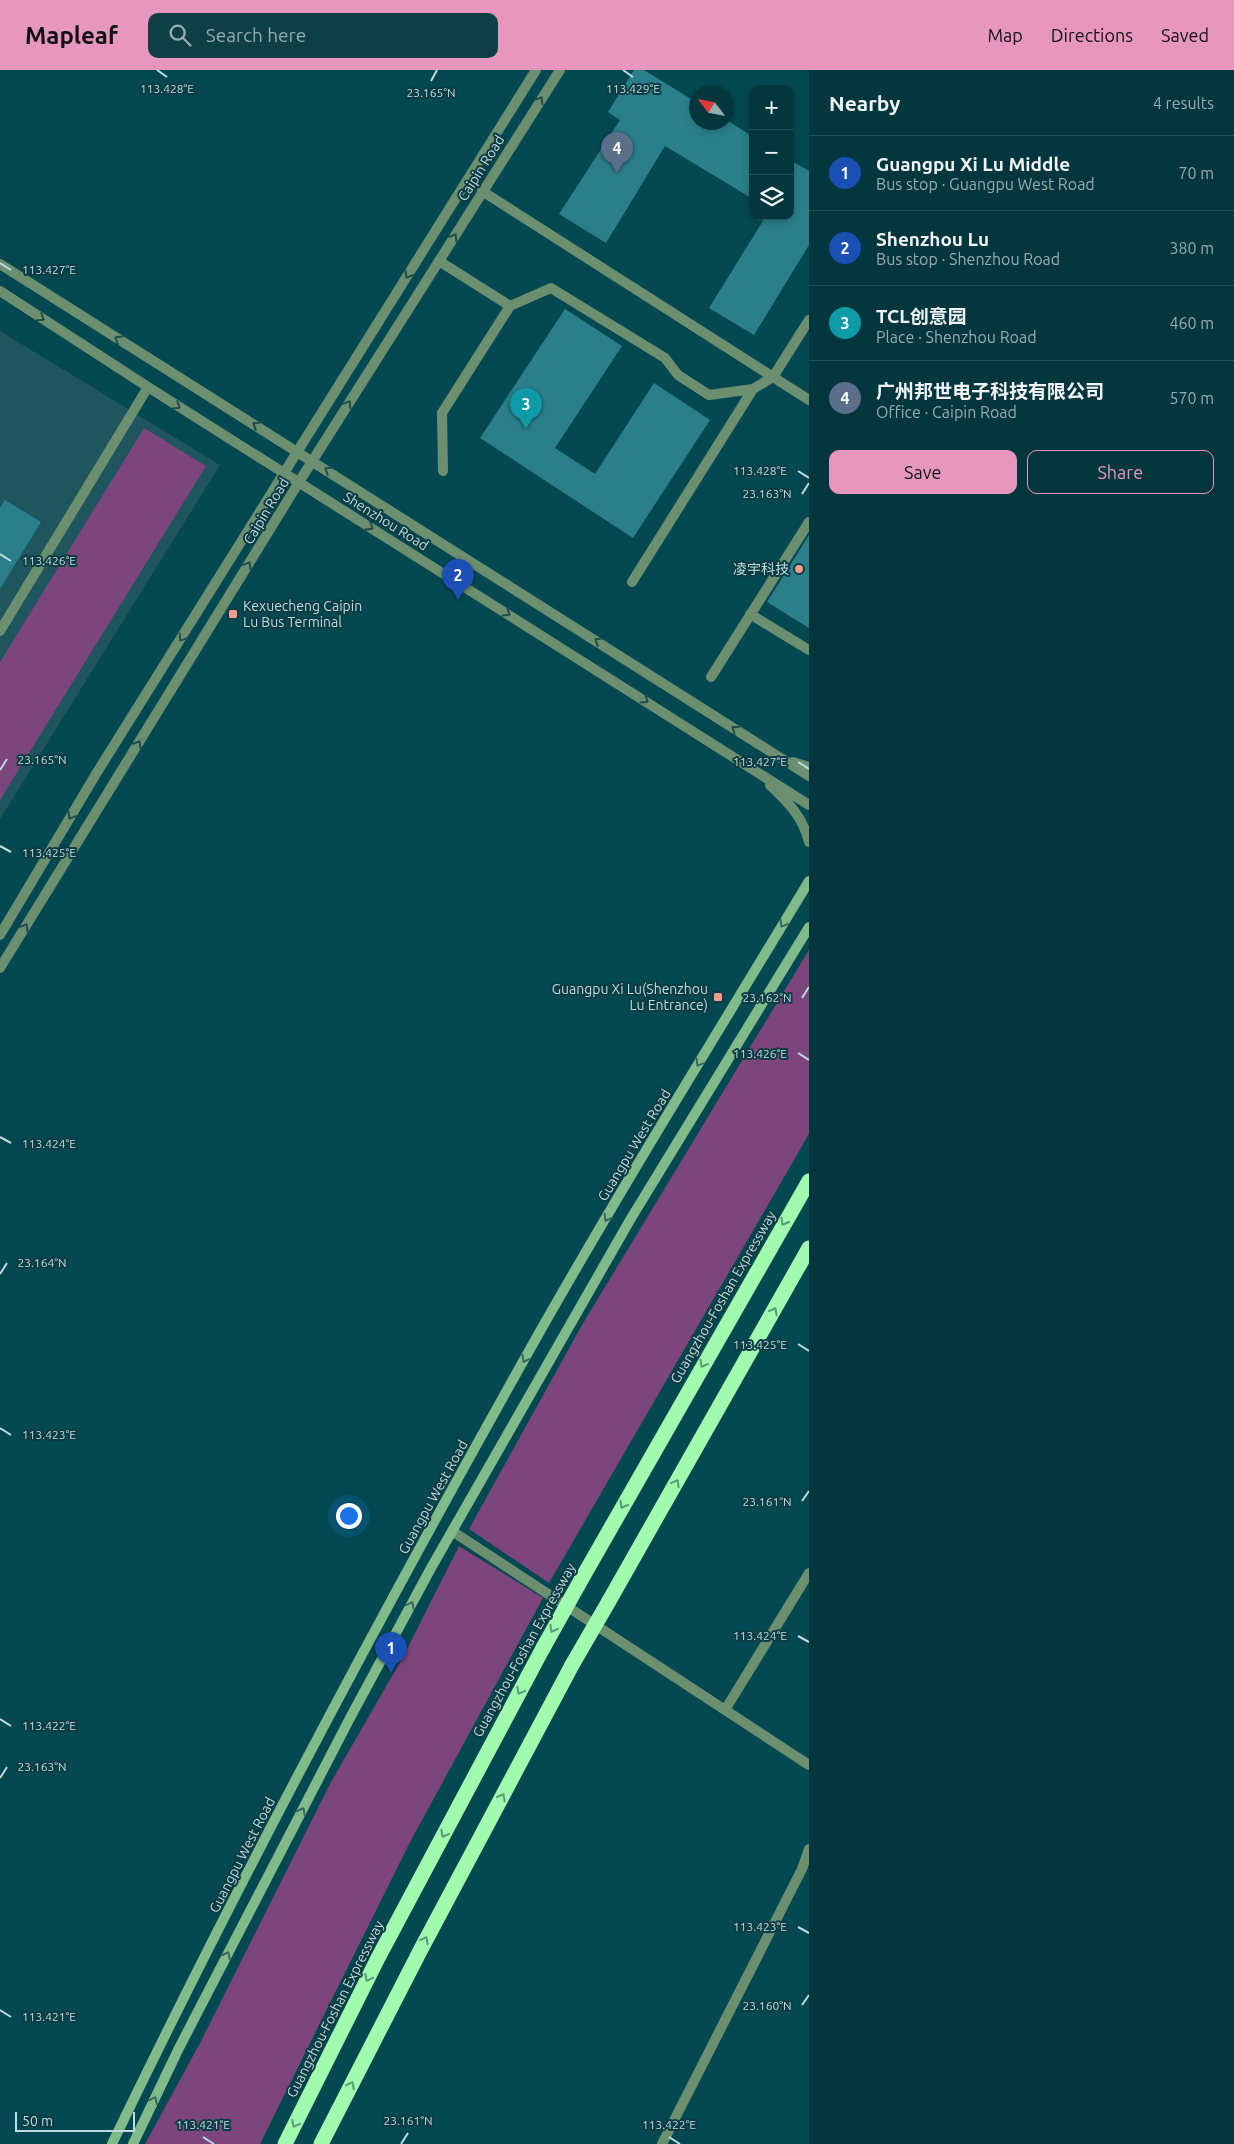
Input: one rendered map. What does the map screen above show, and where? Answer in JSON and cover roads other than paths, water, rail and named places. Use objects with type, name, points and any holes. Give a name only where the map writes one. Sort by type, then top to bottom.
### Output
[{"type":"highway","name":"Guangzhou-Foshan Expressway","points":[[285,2144],[378,1958],[580,1580],[809,1181]]},
{"type":"highway","points":[[321,2144],[420,1951],[572,1665],[809,1248]]},
{"type":"main road","name":"Guangpu West Road","points":[[112,2144],[260,1848],[446,1501],[560,1298],[809,882]]},
{"type":"main road","points":[[132,2144],[350,1718],[452,1531],[630,1220],[809,927]]},
{"type":"street","name":"Caipin Road","points":[[0,935],[96,774],[536,70]]},
{"type":"street","name":"Caipin Road","points":[[0,968],[312,460],[560,70]]},
{"type":"street","points":[[482,191],[809,400]]},
{"type":"street","points":[[439,261],[510,306]]},
{"type":"street","name":"Shenzhou Road","points":[[0,264],[809,776]]},
{"type":"street","points":[[443,471],[442,413],[510,306],[551,288],[664,358],[678,375],[709,395],[753,389],[773,377],[809,320]]},
{"type":"street","name":"Shenzhou Road","points":[[0,291],[148,387],[809,805]]},
{"type":"street","points":[[0,631],[148,387]]},
{"type":"street","points":[[632,582],[753,389]]},
{"type":"street","points":[[711,677],[809,522]]},
{"type":"street","points":[[750,614],[809,650]]},
{"type":"street","points":[[776,756],[809,767]]},
{"type":"street","points":[[755,770],[793,808],[802,821],[809,842]]},
{"type":"street","points":[[809,871],[809,882]]},
{"type":"street","points":[[452,1531],[809,1765]]},
{"type":"street","points":[[725,1710],[809,1573]]},
{"type":"street","points":[[662,2144],[802,1869],[809,1849]]},
{"type":"place","name":"广州邦世电子科技有限公司","points":[[617,173]]},
{"type":"place","name":"TCL创意园","points":[[526,429]]},
{"type":"place","name":"凌宇科技","points":[[799,569]]},
{"type":"place","name":"Shenzhou Lu","points":[[458,600]]},
{"type":"place","name":"Kexuecheng Caipin Lu Bus Terminal","points":[[233,614]]},
{"type":"place","name":"Guangpu Xi Lu(Shenzhou Lu Entrance)","points":[[718,997]]},
{"type":"place","name":"Guangpu Xi Lu Middle","points":[[391,1673]]}]
